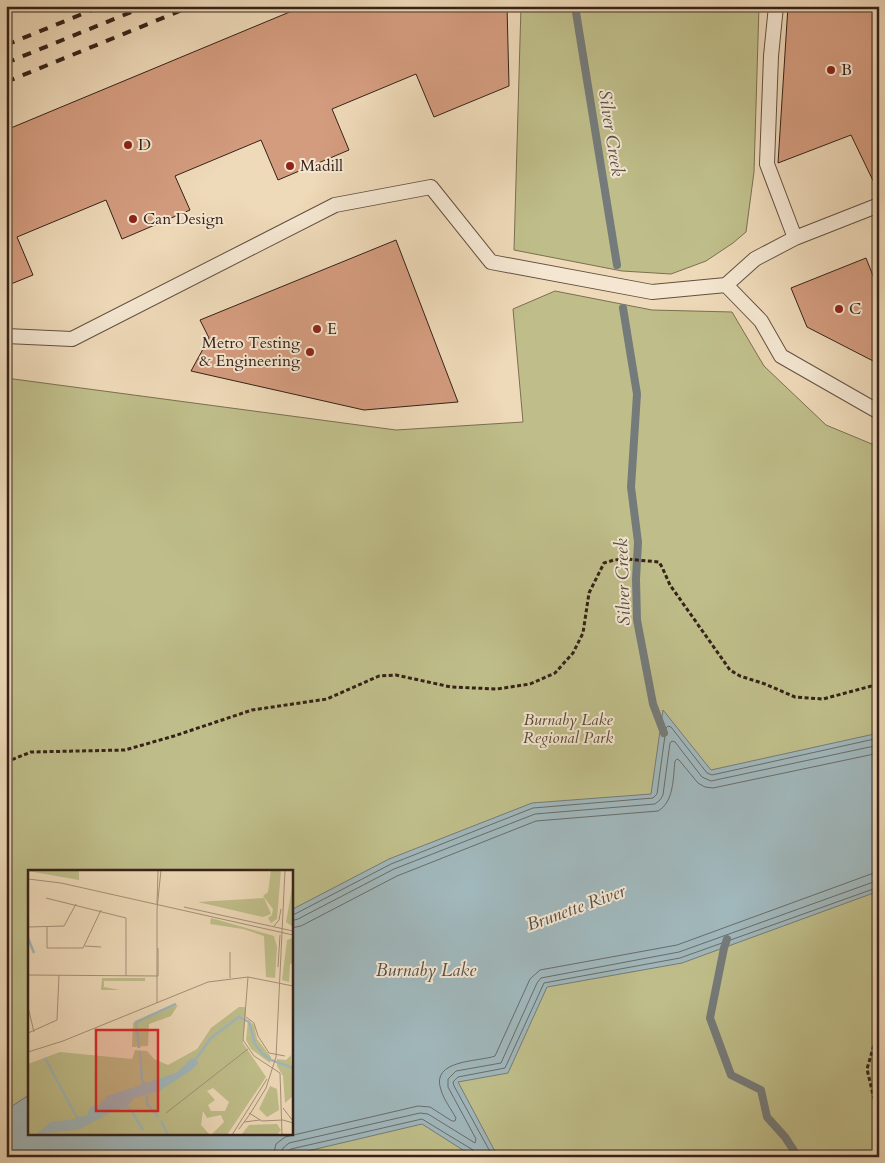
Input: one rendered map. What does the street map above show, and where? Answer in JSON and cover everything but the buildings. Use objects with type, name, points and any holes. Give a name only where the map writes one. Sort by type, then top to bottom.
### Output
[{"type":"lane","points":[[776,6],[771,56],[767,164],[794,238]]},
{"type":"lane","points":[[6,336],[72,338],[336,205],[431,187],[491,262],[652,292],[726,285],[755,260],[794,238],[879,205]]},
{"type":"lane","points":[[726,285],[761,321],[781,356],[879,412]]},
{"type":"path","points":[[6,762],[30,752],[125,750],[252,710],[327,699],[379,676],[396,675],[451,687],[496,689],[530,684],[555,673],[573,653],[583,633],[589,593],[596,577],[604,563],[614,560],[626,559],[659,562],[670,585],[730,670],[740,676],[795,697],[823,699],[879,684]]},
{"type":"path","points":[[879,1034],[876,1038],[867,1069],[874,1099],[879,1106]]},
{"type":"green space","points":[[521,6],[759,6],[754,172],[746,232],[706,261],[671,274],[622,271],[514,250]]},
{"type":"green space","name":"Burnaby Lake Regional Park","points":[[555,291],[652,310],[732,312],[764,366],[826,425],[879,447],[879,1157],[6,1157],[6,378],[396,430],[523,422],[513,309]]},
{"type":"water","name":"Burnaby Lake","points":[[663,710],[711,770],[879,733],[879,891],[682,963],[547,987],[508,1073],[458,1082],[498,1157],[474,1157],[422,1124],[282,1157],[6,1157],[6,1110],[28,1096],[28,1136],[292,1136],[292,909],[389,859],[532,803],[651,794]]},
{"type":"waterway","name":"Silver Creek","points":[[575,6],[617,265]]},
{"type":"waterway","name":"Silver Creek","points":[[623,308],[637,394],[631,487],[638,542],[636,579],[637,620],[653,704],[664,733]]},
{"type":"waterway","points":[[727,939],[710,1018],[731,1075],[761,1090],[767,1117],[785,1137],[798,1157]]},
{"type":"railway","points":[[6,45],[102,6]]},
{"type":"railway","points":[[6,63],[146,6]]},
{"type":"railway","points":[[6,82],[192,6]]},
{"type":"place","name":"B","points":[[831,70]]},
{"type":"place","name":"D","points":[[128,145]]},
{"type":"place","name":"Madill","points":[[290,166]]},
{"type":"place","name":"Can Design","points":[[133,219]]},
{"type":"place","name":"C","points":[[839,309]]},
{"type":"place","name":"E","points":[[317,329]]},
{"type":"place","name":"Metro Testing & Engineering","points":[[310,352]]},
{"type":"water label","name":"Brunette River","points":[[576,908]]}]
